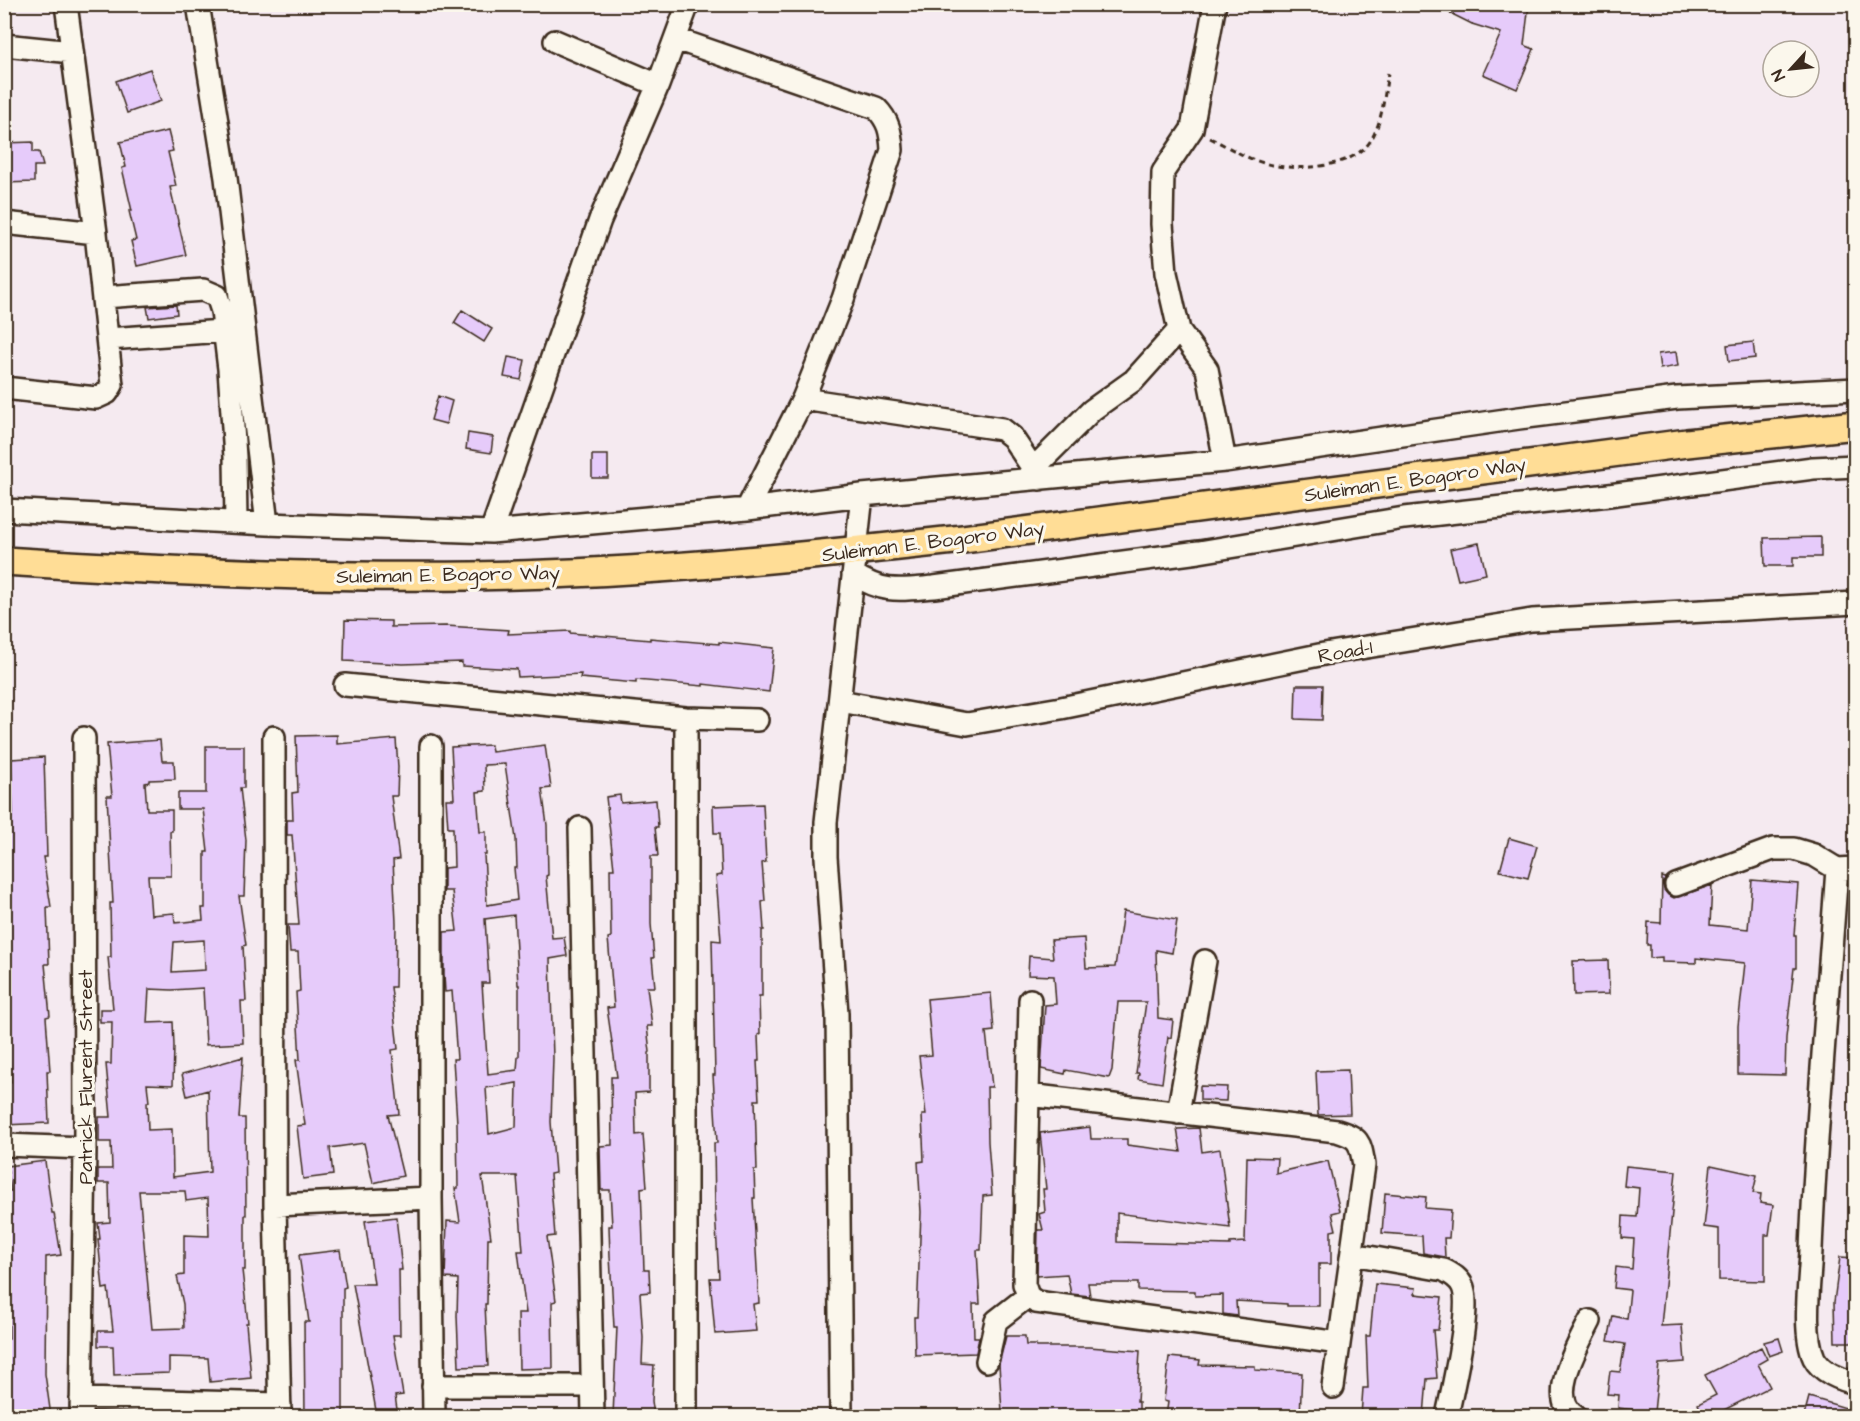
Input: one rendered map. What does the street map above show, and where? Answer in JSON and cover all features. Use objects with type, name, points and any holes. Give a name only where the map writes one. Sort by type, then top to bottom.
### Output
[{"type":"main road","name":"Suleiman E. Bogoro Way","points":[[4,561],[311,576],[475,576],[855,563],[975,538],[1687,443],[1856,425]]},
{"type":"street","points":[[4,388],[96,398],[107,393],[112,385],[96,233],[66,4]]},
{"type":"street","points":[[198,4],[226,178],[267,524]]},
{"type":"street","points":[[491,532],[600,220],[658,85],[688,4]]},
{"type":"street","points":[[1215,4],[1192,129],[1163,172],[1162,224],[1166,273],[1179,330],[1207,369],[1225,461]]},
{"type":"street","points":[[676,39],[876,108],[883,115],[891,131],[892,150],[843,299],[803,399],[747,509]]},
{"type":"street","points":[[555,41],[658,85]]},
{"type":"street","points":[[4,45],[72,52]]},
{"type":"street","points":[[4,223],[96,233]]},
{"type":"street","points":[[103,297],[203,290],[217,296],[222,311],[229,369],[235,457],[236,522]]},
{"type":"street","points":[[803,399],[1002,429],[1012,437],[1036,474],[1092,410],[1134,380],[1179,330]]},
{"type":"street","points":[[108,339],[224,331]]},
{"type":"street","name":"Suleiman E. Bogoro Way","points":[[4,510],[267,524],[491,532],[747,509],[1036,474],[1225,461],[1519,418],[1677,398],[1856,389]]},
{"type":"street","points":[[855,563],[863,581],[890,591],[933,587],[1199,552],[1404,518],[1610,495],[1813,468],[1856,466]]},
{"type":"street","points":[[842,1416],[837,1014],[826,857],[826,822],[862,495]]},
{"type":"street","name":"Road-1","points":[[840,700],[967,724],[1061,708],[1324,654],[1532,620],[1856,603]]},
{"type":"street","points":[[345,685],[686,718],[758,720]]},
{"type":"street","points":[[686,718],[686,1416]]},
{"type":"street","points":[[81,1408],[280,1410],[275,1205],[274,737]]},
{"type":"street","name":"Patrick Flurent Street","points":[[81,1408],[85,1148],[84,738]]},
{"type":"street","points":[[431,746],[431,1198],[434,1416]]},
{"type":"street","points":[[580,828],[593,1416]]},
{"type":"street","points":[[1676,885],[1773,849],[1794,849],[1846,869],[1813,1194],[1807,1329],[1814,1358],[1826,1372],[1848,1382],[1856,1383]]},
{"type":"street","points":[[1178,1113],[1205,961]]},
{"type":"street","points":[[1030,1000],[1024,1284],[1028,1296],[1036,1302],[1339,1343]]},
{"type":"street","points":[[1028,1095],[1337,1131],[1352,1136],[1360,1144],[1364,1165],[1333,1387]]},
{"type":"street","points":[[4,1145],[85,1148]]},
{"type":"street","points":[[275,1205],[431,1198]]},
{"type":"street","points":[[1352,1254],[1444,1270],[1455,1276],[1463,1287],[1465,1312],[1447,1416]]},
{"type":"street","points":[[987,1360],[996,1321],[1028,1296]]},
{"type":"street","points":[[1575,1416],[1571,1414],[1564,1400],[1565,1385],[1569,1362],[1590,1321]]},
{"type":"street","points":[[433,1386],[592,1386]]},
{"type":"path","points":[[1192,129],[1261,163],[1278,167],[1328,165],[1354,155],[1370,143],[1379,125],[1388,73]]},
{"type":"building","points":[[1432,4],[1529,4],[1524,45],[1534,49],[1517,89],[1483,74],[1501,33],[1472,24]]},
{"type":"building","points":[[150,69],[161,101],[127,113],[116,81]]},
{"type":"building","points":[[168,131],[173,151],[168,152],[176,186],[170,187],[186,255],[137,266],[131,241],[136,240],[129,211],[132,211],[122,168],[126,167],[120,142]]},
{"type":"building","points":[[33,142],[33,152],[39,152],[43,166],[34,166],[34,182],[4,183],[4,143]]},
{"type":"building","points":[[176,305],[177,314],[149,318],[147,307]]},
{"type":"building","points":[[462,310],[492,329],[484,342],[454,323]]},
{"type":"building","points":[[1753,342],[1755,358],[1729,361],[1727,345]]},
{"type":"building","points":[[1676,352],[1678,366],[1660,369],[1658,354]]},
{"type":"building","points":[[508,357],[525,360],[521,380],[504,377]]},
{"type":"building","points":[[438,396],[452,401],[446,424],[431,420]]},
{"type":"building","points":[[468,433],[493,437],[491,453],[466,449]]},
{"type":"building","points":[[592,455],[608,455],[608,478],[592,478]]},
{"type":"building","points":[[1821,537],[1821,557],[1793,557],[1793,566],[1765,566],[1764,538]]},
{"type":"building","points":[[1479,543],[1486,574],[1458,580],[1450,549]]},
{"type":"building","points":[[345,620],[391,621],[391,627],[446,626],[509,630],[508,634],[570,631],[570,633],[650,640],[650,638],[719,644],[719,642],[774,648],[769,692],[703,684],[703,686],[636,680],[636,683],[580,678],[581,674],[518,677],[517,669],[462,666],[462,662],[403,664],[344,661]]},
{"type":"building","points":[[1296,685],[1323,685],[1322,720],[1295,719]]},
{"type":"building","points":[[337,735],[337,744],[396,739],[397,796],[391,796],[399,859],[393,860],[396,923],[395,987],[391,987],[398,1049],[392,1050],[399,1114],[388,1115],[403,1176],[373,1183],[364,1143],[330,1148],[333,1175],[303,1179],[297,1126],[305,1125],[296,1060],[300,1060],[296,992],[300,991],[298,952],[290,952],[288,925],[299,925],[292,835],[287,835],[287,820],[293,820],[292,793],[298,792],[296,736]]},
{"type":"building","points":[[160,740],[162,761],[174,761],[175,779],[149,780],[145,783],[147,810],[172,810],[171,876],[148,876],[151,915],[174,913],[175,923],[203,920],[205,852],[208,852],[203,809],[178,809],[178,793],[206,793],[206,746],[244,746],[244,788],[240,788],[246,840],[244,896],[239,896],[246,945],[243,946],[246,1001],[241,1001],[243,1043],[206,1045],[203,988],[149,989],[147,1023],[173,1022],[174,1046],[173,1085],[147,1084],[149,1102],[147,1102],[148,1130],[172,1129],[173,1177],[210,1172],[208,1090],[187,1096],[182,1074],[243,1057],[239,1118],[245,1118],[246,1215],[245,1270],[242,1270],[251,1378],[210,1382],[208,1358],[169,1357],[169,1373],[114,1375],[113,1346],[98,1346],[98,1331],[113,1331],[108,1288],[103,1289],[98,1239],[100,1239],[98,1223],[110,1222],[109,1183],[98,1183],[98,1169],[112,1169],[111,1142],[99,1142],[99,1117],[111,1117],[106,1064],[111,1064],[112,1022],[100,1022],[100,1009],[113,1009],[108,957],[111,957],[110,903],[113,903],[107,796],[112,796],[107,744]],"holes":[[[204,940],[205,970],[172,972],[174,942]],[[139,1191],[185,1191],[186,1201],[208,1198],[209,1236],[184,1235],[184,1275],[177,1276],[183,1304],[184,1328],[152,1329]]]},
{"type":"building","points":[[491,745],[492,752],[545,745],[551,788],[542,789],[547,825],[548,875],[546,876],[552,938],[564,937],[567,956],[550,959],[553,1058],[551,1122],[555,1173],[550,1174],[555,1236],[547,1237],[556,1301],[552,1302],[553,1368],[519,1369],[518,1313],[526,1313],[518,1251],[523,1251],[517,1176],[482,1176],[491,1238],[488,1238],[487,1304],[485,1304],[488,1366],[459,1367],[458,1279],[445,1278],[447,1221],[460,1222],[455,1188],[458,1188],[457,1123],[453,1059],[457,1059],[452,991],[445,992],[444,974],[444,932],[457,931],[452,891],[444,891],[444,868],[454,867],[453,828],[448,828],[446,799],[454,799],[451,747]],"holes":[[[505,764],[516,839],[517,868],[514,868],[517,900],[487,905],[484,855],[486,855],[486,832],[480,832],[477,792],[485,791],[484,765]],[[514,915],[519,985],[517,1070],[488,1074],[482,983],[489,983],[485,919]],[[517,1083],[516,1127],[489,1134],[486,1088]]]},
{"type":"building","points":[[44,757],[47,857],[43,857],[51,907],[47,907],[49,964],[45,964],[50,1016],[46,1017],[50,1071],[47,1071],[49,1123],[4,1125],[4,1082],[11,1082],[7,1028],[11,1028],[7,978],[4,868],[8,867],[7,814],[13,814],[11,759]]},
{"type":"building","points":[[620,795],[621,803],[656,800],[658,827],[655,827],[658,856],[651,856],[651,924],[654,958],[652,958],[655,987],[647,987],[652,1026],[647,1026],[650,1052],[649,1092],[635,1093],[636,1135],[643,1134],[647,1187],[641,1188],[644,1270],[649,1270],[650,1292],[640,1293],[642,1364],[654,1365],[652,1401],[654,1416],[613,1416],[617,1327],[614,1327],[610,1256],[609,1226],[612,1226],[610,1190],[601,1190],[600,1146],[612,1145],[611,1077],[617,1077],[607,1008],[614,1007],[608,938],[611,937],[610,869],[614,869],[606,797]]},
{"type":"building","points":[[763,804],[766,862],[762,863],[765,901],[762,902],[764,930],[762,930],[762,996],[759,996],[760,1034],[758,1035],[759,1061],[757,1061],[759,1100],[755,1100],[757,1170],[754,1170],[755,1198],[753,1198],[759,1303],[753,1304],[756,1331],[715,1334],[710,1278],[719,1278],[715,1211],[714,1143],[717,1143],[713,1075],[715,1075],[712,940],[721,941],[716,876],[722,875],[720,833],[714,833],[713,806]]},
{"type":"building","points":[[1509,838],[1537,846],[1528,878],[1500,871]]},
{"type":"building","points":[[1662,877],[1666,878],[1663,883],[1664,890],[1674,898],[1712,885],[1710,925],[1748,929],[1752,880],[1798,884],[1794,935],[1796,935],[1796,968],[1794,968],[1786,1038],[1785,1075],[1738,1074],[1738,1026],[1745,963],[1696,958],[1696,963],[1662,962],[1662,957],[1650,958],[1650,945],[1647,945],[1648,922],[1661,923]]},
{"type":"building","points":[[1123,911],[1177,920],[1172,953],[1156,950],[1158,1018],[1173,1020],[1171,1038],[1168,1037],[1162,1083],[1138,1079],[1139,1073],[1136,1073],[1146,1002],[1118,1002],[1112,1070],[1109,1078],[1066,1070],[1065,1074],[1041,1069],[1045,1005],[1056,1004],[1054,976],[1028,975],[1029,956],[1053,958],[1051,940],[1084,938],[1086,968],[1115,967]]},
{"type":"building","points":[[1608,960],[1609,994],[1574,995],[1573,961]]},
{"type":"building","points":[[991,993],[994,1031],[986,1032],[992,1087],[987,1087],[992,1195],[983,1196],[981,1250],[977,1250],[980,1304],[973,1304],[974,1337],[979,1337],[976,1353],[915,1355],[914,1317],[917,1317],[921,1212],[918,1162],[924,1161],[922,1115],[926,1115],[919,1056],[932,1055],[927,999]]},
{"type":"building","points":[[1348,1070],[1350,1114],[1318,1115],[1316,1071]]},
{"type":"building","points":[[1200,1086],[1227,1087],[1226,1101],[1200,1100]]},
{"type":"building","points":[[1090,1127],[1091,1139],[1127,1139],[1127,1145],[1181,1152],[1177,1129],[1199,1128],[1202,1152],[1220,1149],[1230,1228],[1117,1213],[1117,1242],[1230,1245],[1230,1243],[1245,1242],[1247,1157],[1277,1158],[1276,1173],[1328,1161],[1340,1211],[1332,1213],[1336,1230],[1331,1231],[1331,1264],[1319,1264],[1319,1306],[1287,1306],[1287,1304],[1236,1301],[1237,1316],[1223,1314],[1223,1295],[1195,1296],[1195,1291],[1138,1290],[1138,1283],[1088,1283],[1090,1296],[1071,1294],[1067,1274],[1037,1276],[1038,1230],[1043,1230],[1039,1214],[1045,1212],[1043,1189],[1046,1189],[1040,1133]]},
{"type":"building","points":[[45,1161],[52,1213],[54,1213],[61,1255],[46,1257],[45,1374],[51,1416],[11,1416],[4,1366],[4,1339],[9,1339],[8,1247],[4,1248],[4,1191],[11,1191],[7,1166]]},
{"type":"building","points":[[1711,1165],[1757,1175],[1753,1193],[1761,1194],[1760,1203],[1773,1205],[1769,1235],[1765,1235],[1765,1281],[1719,1280],[1719,1229],[1704,1227]]},
{"type":"building","points":[[1626,1166],[1676,1171],[1661,1326],[1682,1325],[1685,1362],[1659,1364],[1654,1412],[1618,1408],[1619,1395],[1607,1394],[1610,1371],[1620,1372],[1625,1344],[1608,1341],[1613,1316],[1627,1319],[1630,1290],[1614,1288],[1616,1267],[1632,1269],[1634,1239],[1622,1238],[1623,1216],[1637,1217],[1639,1188],[1624,1186]]},
{"type":"building","points":[[1385,1193],[1426,1197],[1425,1208],[1451,1210],[1449,1238],[1444,1238],[1445,1257],[1423,1253],[1422,1236],[1382,1233]]},
{"type":"building","points":[[396,1217],[402,1270],[399,1270],[400,1335],[393,1335],[403,1395],[395,1396],[398,1416],[377,1416],[353,1284],[374,1284],[365,1221]]},
{"type":"building","points":[[340,1250],[346,1287],[343,1288],[343,1416],[305,1416],[304,1322],[309,1322],[299,1255]]},
{"type":"building","points":[[1840,1257],[1856,1258],[1856,1342],[1835,1342],[1834,1302]]},
{"type":"building","points":[[1375,1284],[1416,1288],[1415,1294],[1442,1297],[1438,1330],[1433,1330],[1437,1378],[1427,1379],[1424,1416],[1361,1416],[1363,1388],[1368,1388],[1366,1336],[1370,1336]]},
{"type":"building","points":[[1006,1336],[1025,1336],[1026,1345],[1036,1345],[1036,1347],[1089,1347],[1140,1351],[1137,1402],[1139,1402],[1139,1416],[1104,1416],[1104,1410],[1066,1416],[1052,1416],[1051,1412],[1002,1412],[999,1364]]},
{"type":"building","points":[[1779,1338],[1783,1351],[1769,1356],[1764,1342]]},
{"type":"building","points":[[1761,1347],[1767,1359],[1758,1364],[1770,1387],[1712,1416],[1704,1416],[1698,1404],[1716,1395],[1705,1375]]},
{"type":"building","points":[[1169,1357],[1200,1360],[1199,1365],[1255,1366],[1255,1370],[1302,1373],[1300,1416],[1166,1416],[1168,1402],[1164,1401]]},
{"type":"building","points":[[1809,1397],[1856,1411],[1856,1416],[1804,1416]]}]
